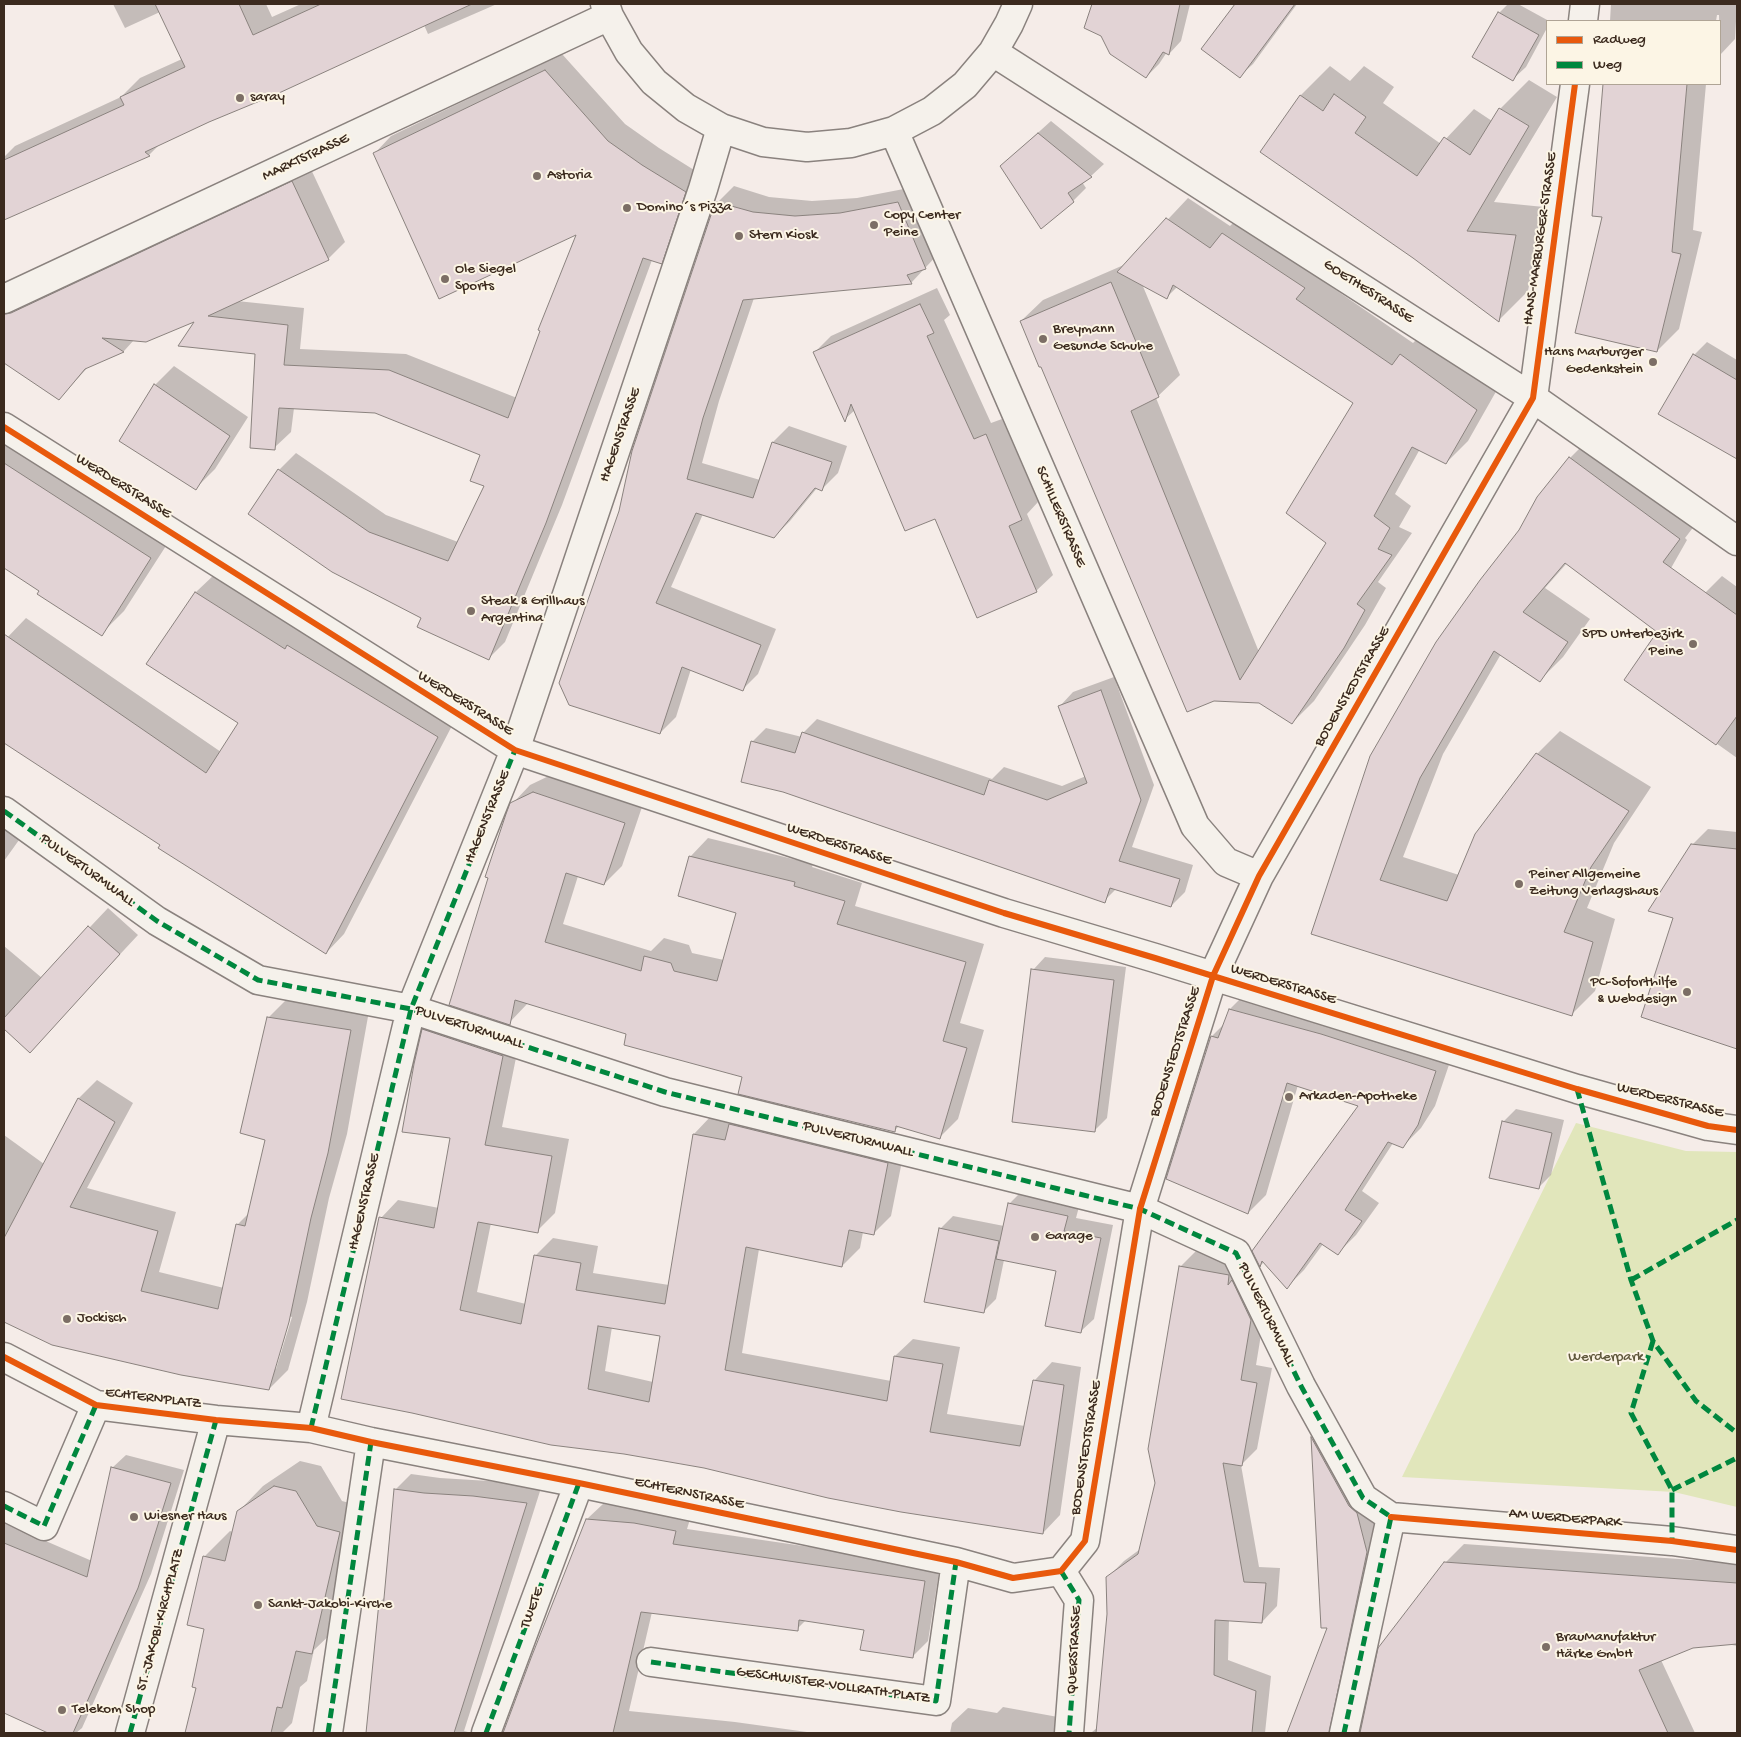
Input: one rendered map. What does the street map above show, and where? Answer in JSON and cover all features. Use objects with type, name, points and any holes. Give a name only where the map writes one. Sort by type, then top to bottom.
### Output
[{"type":"street","points":[[607,10],[629,52],[654,82],[686,108],[721,128],[763,142],[807,147],[851,143],[894,131],[932,111],[965,84],[993,52],[1018,4]]},
{"type":"street","points":[[1583,20],[1585,4]]},
{"type":"street","name":"MARKTSTRASSE","points":[[4,299],[607,10]]},
{"type":"street","name":"GOETHESTRASSE","points":[[993,52],[1533,398],[1737,541]]},
{"type":"street","name":"HANS-MARBURGER-STRASSE","points":[[1533,398],[1574,85]]},
{"type":"street","name":"HAGENSTRASSE","points":[[311,1428],[411,1009],[515,750],[704,189],[721,128]]},
{"type":"street","name":"SCHILLERSTRASSE","points":[[894,131],[1194,826],[1226,862],[1259,876]]},
{"type":"street","name":"BODENSTEDTSTRASSE","points":[[1062,1571],[1085,1541],[1140,1209],[1213,976],[1259,876],[1533,398]]},
{"type":"street","name":"WERDERSTRASSE","points":[[4,427],[515,750],[1004,913],[1577,1089],[1708,1126],[1737,1130]]},
{"type":"street","name":"PULVERTURMWALL","points":[[4,811],[157,921],[258,980],[411,1009],[665,1092],[1140,1209],[1236,1253],[1301,1386],[1362,1498],[1391,1517]]},
{"type":"street","name":"ECHTERNPLATZ","points":[[4,1357],[96,1405],[216,1420],[311,1428]]},
{"type":"street","name":"ECHTERNPLATZ","points":[[4,1506],[44,1526],[96,1405]]},
{"type":"street","name":"ST.-JAKOBI-KIRCHPLATZ","points":[[130,1733],[216,1420]]},
{"type":"street","name":"ECHTERNSTRASSE","points":[[311,1428],[371,1442],[579,1483],[956,1562],[1013,1578],[1062,1571]]},
{"type":"street","points":[[328,1733],[371,1442]]},
{"type":"street","name":"TWETE","points":[[486,1733],[579,1483]]},
{"type":"street","points":[[1344,1733],[1391,1517]]},
{"type":"street","name":"AM WERDERPARK","points":[[1391,1517],[1672,1541],[1737,1550]]},
{"type":"street","name":"GESCHWISTER-VOLLRATH-PLATZ","points":[[650,1662],[936,1701],[956,1562]]},
{"type":"street","name":"QUERSTRASSE","points":[[1062,1571],[1079,1600],[1069,1733]]},
{"type":"green space","name":"Werderpark","points":[[1576,1123],[1686,1151],[1737,1152],[1737,1507],[1674,1492],[1402,1477]]},
{"type":"building","points":[[155,4],[239,4],[253,35],[321,4],[472,4],[279,93],[209,122],[145,152],[150,156],[4,220],[4,160],[124,105],[120,97],[185,67]]},
{"type":"building","points":[[1092,4],[1180,4],[1169,55],[1163,52],[1146,78],[1110,54],[1101,36],[1084,28]]},
{"type":"building","points":[[1235,4],[1295,4],[1240,78],[1201,49]]},
{"type":"building","points":[[1498,12],[1539,35],[1513,81],[1472,57]]},
{"type":"building","points":[[545,70],[608,141],[686,192],[662,264],[643,258],[546,523],[489,660],[417,627],[421,618],[332,572],[248,514],[278,469],[369,532],[448,561],[484,486],[470,481],[480,455],[375,413],[279,408],[275,450],[250,448],[255,354],[178,346],[194,322],[146,342],[102,338],[124,352],[85,369],[59,400],[4,363],[4,314],[11,313],[292,181],[329,260],[208,316],[288,325],[284,365],[389,370],[508,418],[540,331],[538,330],[576,235],[439,299],[373,153]]},
{"type":"building","points":[[1603,85],[1687,85],[1672,252],[1681,254],[1657,352],[1575,333],[1602,217],[1592,216]]},
{"type":"building","points":[[1334,94],[1366,117],[1355,133],[1417,176],[1444,137],[1470,155],[1499,108],[1529,126],[1467,231],[1516,235],[1499,322],[1413,258],[1260,152],[1300,95],[1323,111]]},
{"type":"building","points":[[1038,133],[1092,177],[1068,193],[1074,202],[1041,229],[1000,166]]},
{"type":"building","points":[[717,202],[753,212],[795,216],[840,213],[898,202],[926,269],[907,275],[912,284],[743,300],[703,418],[687,479],[753,498],[772,442],[832,462],[822,491],[815,488],[774,538],[696,513],[656,603],[761,645],[743,691],[682,667],[660,734],[569,705],[559,683],[619,511],[632,451],[713,209]]},
{"type":"building","points":[[1166,218],[1210,248],[1222,233],[1305,288],[1296,299],[1392,365],[1400,354],[1477,410],[1446,464],[1412,447],[1374,516],[1390,528],[1378,549],[1392,555],[1357,604],[1365,610],[1344,648],[1292,724],[1259,703],[1214,701],[1187,712],[1020,321],[1111,282],[1159,397],[1131,411],[1240,680],[1326,543],[1286,513],[1353,403],[1173,285],[1167,299],[1117,272]]},
{"type":"building","points":[[920,304],[934,333],[927,336],[974,439],[986,434],[1022,520],[1009,526],[1037,592],[977,618],[935,519],[905,531],[851,404],[845,422],[813,352]]},
{"type":"building","points":[[1693,354],[1737,380],[1737,459],[1658,414]]},
{"type":"building","points":[[154,384],[230,436],[196,490],[119,441]]},
{"type":"building","points":[[1569,457],[1680,539],[1663,562],[1737,615],[1737,716],[1716,745],[1624,680],[1657,632],[1565,563],[1523,612],[1568,642],[1540,682],[1494,651],[1420,778],[1380,880],[1447,901],[1475,834],[1536,753],[1629,811],[1591,867],[1564,932],[1593,942],[1572,1016],[1311,934],[1370,756],[1436,642],[1480,580],[1519,530],[1537,497]]},
{"type":"building","points":[[4,463],[151,558],[102,636],[37,594],[39,591],[4,568]]},
{"type":"building","points":[[195,592],[285,649],[287,645],[438,737],[326,954],[158,848],[160,845],[4,743],[4,634],[206,773],[238,723],[146,664]]},
{"type":"building","points":[[1101,690],[1141,800],[1119,861],[1180,879],[1171,907],[1110,888],[1105,903],[783,792],[741,782],[751,741],[795,753],[802,732],[984,795],[989,780],[1047,800],[1087,783],[1058,706]]},
{"type":"building","points":[[533,792],[625,823],[604,885],[566,873],[545,942],[641,971],[644,956],[671,963],[674,971],[717,981],[736,913],[678,896],[689,856],[795,882],[794,886],[845,901],[837,924],[966,962],[943,1041],[967,1048],[940,1139],[896,1126],[895,1132],[738,1094],[742,1077],[624,1045],[626,1034],[515,1000],[510,1025],[449,1005],[488,878],[485,877],[510,803]]},
{"type":"building","points":[[1691,844],[1737,849],[1737,1049],[1641,1017],[1673,918],[1648,911]]},
{"type":"building","points":[[88,926],[120,954],[30,1053],[4,1029],[4,1018]]},
{"type":"building","points":[[1031,969],[1114,980],[1095,1132],[1012,1122]]},
{"type":"building","points":[[1229,1009],[1321,1034],[1436,1071],[1418,1125],[1403,1148],[1388,1142],[1345,1210],[1362,1221],[1338,1255],[1320,1243],[1287,1289],[1262,1261],[1260,1267],[1252,1251],[1358,1106],[1287,1083],[1248,1214],[1166,1179],[1211,1036],[1218,1038]]},
{"type":"building","points":[[267,1017],[351,1030],[328,1153],[311,1218],[289,1322],[269,1390],[181,1375],[52,1345],[4,1322],[4,1238],[78,1098],[115,1122],[70,1207],[158,1231],[141,1291],[218,1309],[236,1224],[245,1226],[265,1140],[240,1133]]},
{"type":"building","points":[[422,1029],[503,1056],[485,1145],[552,1156],[538,1233],[478,1222],[460,1310],[521,1324],[534,1255],[581,1263],[576,1290],[665,1304],[693,1134],[725,1140],[729,1124],[888,1163],[874,1235],[849,1230],[842,1267],[746,1247],[725,1370],[887,1401],[894,1356],[943,1364],[930,1432],[1020,1446],[1033,1380],[1064,1385],[1043,1534],[901,1512],[828,1498],[704,1468],[624,1454],[551,1445],[412,1413],[341,1399],[379,1217],[434,1228],[450,1138],[402,1132]],"holes":[[[598,1326],[660,1336],[649,1402],[588,1389]]]},
{"type":"building","points":[[1502,1121],[1552,1133],[1539,1189],[1489,1178]]},
{"type":"building","points":[[1008,1203],[1068,1216],[1064,1231],[1101,1238],[1081,1333],[1045,1326],[1056,1271],[996,1259]]},
{"type":"building","points":[[939,1228],[999,1241],[984,1313],[924,1302]]},
{"type":"building","points":[[1179,1266],[1229,1275],[1228,1285],[1232,1280],[1251,1320],[1241,1380],[1257,1383],[1242,1466],[1223,1463],[1244,1582],[1266,1583],[1262,1623],[1215,1620],[1214,1675],[1256,1691],[1252,1733],[1096,1733],[1107,1614],[1106,1577],[1138,1554],[1155,1483],[1148,1449]]},
{"type":"building","points":[[1311,1437],[1349,1506],[1357,1513],[1367,1552],[1329,1733],[1287,1733],[1327,1628],[1321,1628]]},
{"type":"building","points":[[111,1467],[171,1483],[138,1588],[73,1733],[48,1733],[4,1713],[4,1543],[87,1577]]},
{"type":"building","name":"Sankt-Jakobi-Kirche","points":[[274,1486],[296,1491],[317,1526],[340,1532],[312,1654],[296,1651],[282,1708],[277,1707],[271,1733],[185,1733],[196,1688],[192,1687],[204,1629],[187,1625],[203,1556],[225,1561],[237,1511]]},
{"type":"building","points":[[394,1489],[527,1503],[454,1733],[366,1733],[379,1602],[383,1609]]},
{"type":"building","points":[[586,1519],[634,1523],[676,1531],[673,1544],[925,1581],[913,1658],[860,1650],[864,1630],[799,1620],[798,1631],[641,1612],[613,1733],[503,1733]]},
{"type":"building","name":"BrauManufaktur Härke GmbH","points":[[1444,1562],[1737,1583],[1737,1644],[1693,1648],[1639,1670],[1668,1733],[1360,1733],[1378,1648]]},
{"type":"marked path","points":[[311,1428],[411,1009],[515,750]]},
{"type":"marked path","points":[[4,811],[157,921],[258,980],[411,1009],[665,1092],[1140,1209],[1236,1253],[1301,1386],[1363,1498],[1391,1517],[1344,1733]]},
{"type":"marked path","points":[[1577,1089],[1631,1280],[1653,1341],[1696,1401],[1737,1433]]},
{"type":"marked path","points":[[1631,1280],[1737,1220]]},
{"type":"marked path","points":[[1653,1341],[1631,1413],[1672,1490],[1672,1541]]},
{"type":"marked path","points":[[4,1506],[44,1526],[96,1405]]},
{"type":"marked path","points":[[130,1733],[216,1420]]},
{"type":"marked path","points":[[328,1733],[371,1442]]},
{"type":"marked path","points":[[1672,1490],[1737,1458]]},
{"type":"marked path","points":[[486,1733],[579,1483]]},
{"type":"marked path","points":[[651,1662],[936,1701],[956,1562]]},
{"type":"marked path","points":[[1061,1571],[1079,1600],[1069,1733]]},
{"type":"cycle path","points":[[4,1357],[96,1405],[216,1420],[311,1428],[371,1442],[579,1483],[956,1562],[1013,1578],[1061,1571],[1085,1541],[1140,1209],[1213,976],[1259,876],[1533,398],[1575,85]]},
{"type":"cycle path","points":[[4,427],[515,750],[1004,913],[1577,1089],[1708,1126],[1737,1130]]},
{"type":"cycle path","points":[[1391,1517],[1672,1541],[1737,1550]]},
{"type":"place","name":"saray","points":[[240,98]]},
{"type":"place","name":"Astoria","points":[[537,176]]},
{"type":"place","name":"Domino´s Pizza","points":[[627,208]]},
{"type":"place","name":"Copy Center Peine","points":[[874,225]]},
{"type":"place","name":"Stern Kiosk","points":[[739,236]]},
{"type":"place","name":"Ole Siegel Sports","points":[[445,279]]},
{"type":"place","name":"Breymann Gesunde Schuhe","points":[[1043,339]]},
{"type":"place","name":"Hans Marburger Gedenkstein","points":[[1653,362]]},
{"type":"place","name":"Steak & Grillhaus Argentina","points":[[471,611]]},
{"type":"place","name":"SPD Unterbezirk Peine","points":[[1693,644]]},
{"type":"place","name":"Peiner Allgemeine Zeitung Verlagshaus","points":[[1519,884]]},
{"type":"place","name":"PC-Soforthilfe & Webdesign","points":[[1687,992]]},
{"type":"place","name":"Arkaden-Apotheke","points":[[1289,1097]]},
{"type":"place","name":"Garage","points":[[1035,1237]]},
{"type":"place","name":"Jockisch","points":[[67,1319]]},
{"type":"place","name":"Wiesner Haus","points":[[134,1517]]},
{"type":"place","name":"Sankt-Jakobi-Kirche","points":[[258,1605]]},
{"type":"place","name":"BrauManufaktur Härke GmbH","points":[[1546,1647]]},
{"type":"place","name":"Telekom Shop","points":[[62,1710]]}]
